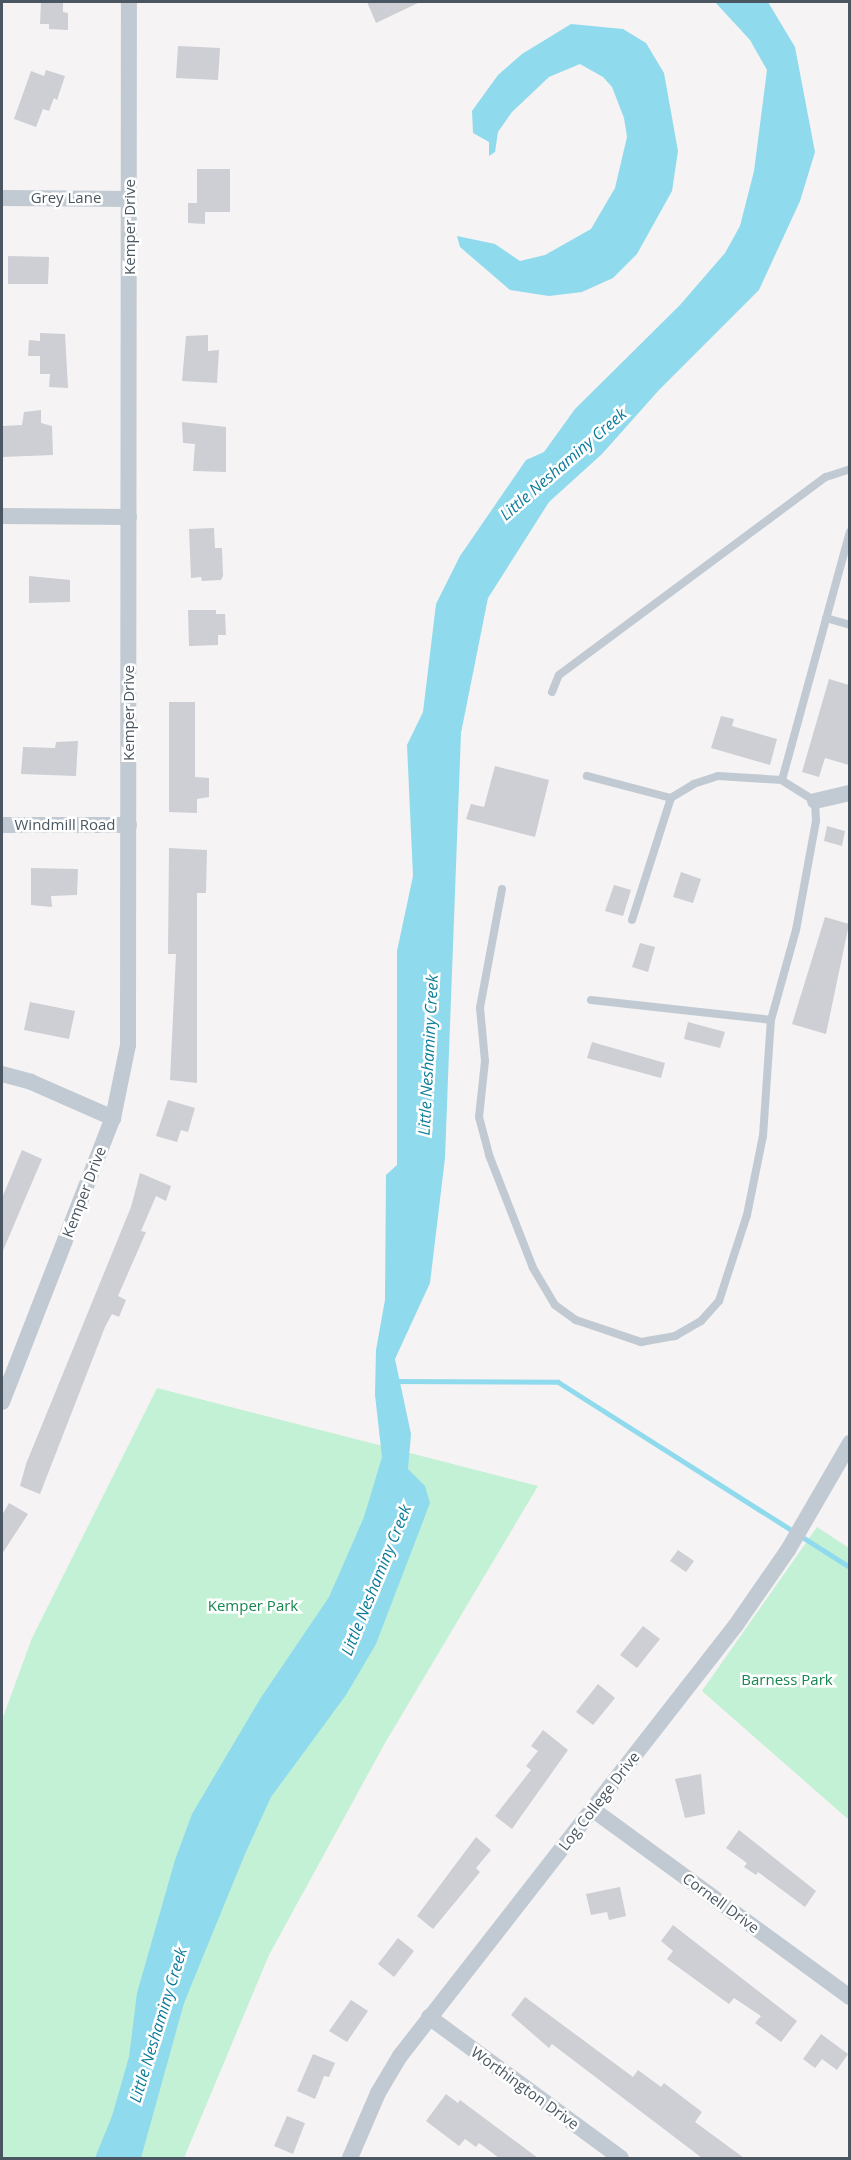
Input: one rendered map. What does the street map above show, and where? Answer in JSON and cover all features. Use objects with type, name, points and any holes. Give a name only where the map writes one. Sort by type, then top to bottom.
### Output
[{"type":"street","name":"Kemper Drive","points":[[2,1399],[113,1118],[128,1045],[129,2]]},
{"type":"street","name":"Grey Lane","points":[[2,198],[130,199]]},
{"type":"street","points":[[2,516],[129,517]]},
{"type":"street","points":[[815,801],[849,792]]},
{"type":"street","name":"Windmill Road","points":[[2,825],[129,825]]},
{"type":"street","points":[[2,1074],[31,1082],[113,1118]]},
{"type":"street","name":"Log College Drive","points":[[350,2158],[378,2093],[429,2017],[736,1625],[803,1525],[847,1453]]},
{"type":"street","name":"Cornell Drive","points":[[592,1809],[849,1997]]},
{"type":"street","name":"Worthington Drive","points":[[429,2017],[621,2158]]},
{"type":"lane","points":[[552,692],[559,675],[826,477],[849,469]]},
{"type":"lane","points":[[782,780],[849,532]]},
{"type":"lane","points":[[826,618],[849,625]]},
{"type":"lane","points":[[587,776],[671,798]]},
{"type":"lane","points":[[502,889],[480,1008],[485,1061],[478,1117],[489,1155],[533,1268],[555,1305],[576,1320],[641,1341],[675,1336],[701,1321],[718,1301],[734,1263],[763,1136],[771,1020],[795,930],[816,820],[815,801],[782,780],[718,776],[694,784],[671,798],[632,920]]},
{"type":"lane","points":[[591,1000],[771,1020]]},
{"type":"green space","name":"Kemper Park","points":[[157,1388],[538,1486],[385,1743],[269,1955],[184,2158],[2,2158],[2,1720],[32,1638]]},
{"type":"green space","name":"Barness Park","points":[[817,1527],[849,1548],[849,1820],[702,1691]]},
{"type":"water","name":"Little Neshaminy Creek","points":[[715,2],[768,2],[795,47],[815,152],[800,201],[759,290],[659,390],[602,454],[549,502],[488,598],[461,733],[445,1158],[430,1283],[395,1359],[411,1434],[408,1469],[425,1486],[430,1503],[376,1644],[346,1695],[271,1797],[245,1854],[184,2003],[141,2158],[95,2158],[112,2116],[129,2057],[137,1993],[175,1860],[192,1814],[260,1699],[329,1597],[364,1517],[382,1457],[375,1395],[376,1350],[385,1300],[386,1175],[397,1165],[397,951],[413,876],[407,745],[423,712],[436,604],[460,556],[526,460],[544,452],[575,409],[680,305],[725,253],[740,226],[754,171],[767,70],[750,40]]},
{"type":"water","points":[[571,24],[623,29],[646,43],[664,73],[678,151],[672,191],[637,254],[613,278],[582,292],[549,296],[510,290],[460,247],[457,236],[495,244],[520,261],[545,255],[591,229],[615,188],[627,137],[624,118],[612,87],[603,77],[580,64],[549,77],[512,112],[498,132],[495,152],[489,156],[489,142],[473,133],[472,111],[498,75],[522,54]]},
{"type":"building","points":[[41,2],[63,2],[63,12],[68,13],[68,30],[49,29],[49,24],[40,24]]},
{"type":"building","points":[[367,2],[420,2],[376,23]]},
{"type":"building","points":[[178,46],[220,48],[218,80],[176,78]]},
{"type":"building","points":[[46,70],[65,76],[57,100],[54,98],[49,111],[43,109],[36,127],[14,119],[31,71],[44,76]]},
{"type":"building","points":[[197,169],[230,169],[230,212],[205,212],[205,224],[188,223],[188,203],[197,203]]},
{"type":"building","points":[[8,256],[49,257],[48,284],[8,284]]},
{"type":"building","points":[[40,333],[65,334],[68,388],[49,387],[50,374],[40,374],[40,356],[28,356],[29,340],[40,341]]},
{"type":"building","points":[[208,335],[208,351],[219,350],[217,383],[182,381],[186,336]]},
{"type":"building","points":[[41,410],[41,423],[52,426],[53,455],[2,457],[2,426],[22,425],[24,412]]},
{"type":"building","points":[[182,422],[226,427],[226,472],[193,471],[195,444],[183,443]]},
{"type":"building","points":[[214,528],[215,548],[222,548],[223,576],[221,580],[202,581],[201,577],[191,578],[189,529]]},
{"type":"building","points":[[29,576],[70,580],[70,602],[29,603]]},
{"type":"building","points":[[188,610],[216,610],[216,614],[225,614],[226,635],[218,635],[218,645],[189,646]]},
{"type":"building","points":[[829,679],[849,685],[849,765],[825,758],[819,777],[802,772]]},
{"type":"building","points":[[169,702],[195,702],[195,777],[209,778],[209,797],[197,799],[197,813],[169,812]]},
{"type":"building","points":[[721,716],[734,719],[732,726],[777,739],[770,765],[711,748]]},
{"type":"building","points":[[78,741],[76,776],[21,774],[23,747],[55,748],[56,742]]},
{"type":"building","points":[[495,766],[549,780],[535,837],[466,819],[471,804],[484,807]]},
{"type":"building","points":[[827,826],[845,831],[842,846],[824,841]]},
{"type":"building","points":[[169,848],[207,850],[206,893],[197,893],[197,1083],[170,1080],[176,954],[168,954]]},
{"type":"building","points":[[31,868],[78,869],[77,895],[51,896],[52,907],[31,905]]},
{"type":"building","points":[[681,872],[701,879],[693,903],[673,897]]},
{"type":"building","points":[[614,885],[631,890],[623,916],[605,911]]},
{"type":"building","points":[[825,917],[849,924],[826,1034],[792,1024]]},
{"type":"building","points":[[640,943],[655,947],[648,972],[632,967]]},
{"type":"building","points":[[30,1002],[75,1011],[69,1039],[24,1030]]},
{"type":"building","points":[[688,1022],[725,1032],[720,1048],[684,1039]]},
{"type":"building","points":[[592,1042],[665,1063],[661,1078],[587,1058]]},
{"type":"building","points":[[168,1100],[195,1108],[188,1132],[181,1130],[177,1142],[156,1136]]},
{"type":"building","points":[[22,1150],[42,1159],[2,1253],[2,1198]]},
{"type":"building","points":[[140,1173],[171,1186],[166,1201],[156,1196],[141,1231],[146,1232],[118,1296],[126,1300],[119,1317],[112,1314],[105,1327],[40,1494],[20,1486],[26,1464],[131,1207]]},
{"type":"building","points":[[9,1503],[28,1514],[2,1554],[2,1515]]},
{"type":"building","points":[[678,1550],[694,1561],[686,1572],[670,1561]]},
{"type":"building","points":[[643,1626],[660,1639],[637,1668],[620,1655]]},
{"type":"building","points":[[598,1684],[615,1698],[593,1725],[576,1712]]},
{"type":"building","points":[[543,1730],[568,1750],[512,1829],[495,1816],[531,1770],[526,1766],[538,1751],[531,1746]]},
{"type":"building","points":[[701,1774],[705,1814],[685,1818],[675,1779]]},
{"type":"building","points":[[739,1830],[816,1891],[805,1907],[758,1872],[756,1875],[744,1867],[747,1863],[726,1848]]},
{"type":"building","points":[[476,1837],[491,1850],[476,1868],[480,1872],[433,1929],[417,1916]]},
{"type":"building","points":[[620,1887],[626,1916],[609,1920],[607,1912],[591,1915],[586,1894]]},
{"type":"building","points":[[673,1925],[797,2021],[781,2042],[755,2023],[761,2016],[734,1998],[729,2004],[667,1959],[673,1951],[661,1941]]},
{"type":"building","points":[[398,1938],[414,1951],[394,1977],[378,1964]]},
{"type":"building","points":[[525,1997],[633,2077],[638,2070],[661,2087],[664,2083],[702,2112],[695,2122],[744,2158],[702,2158],[552,2044],[549,2048],[511,2015]]},
{"type":"building","points":[[351,2000],[368,2011],[347,2042],[329,2031]]},
{"type":"building","points":[[821,2034],[848,2054],[837,2070],[822,2059],[815,2068],[803,2059]]},
{"type":"building","points":[[313,2054],[335,2063],[329,2077],[324,2076],[315,2099],[297,2091]]},
{"type":"building","points":[[446,2094],[458,2103],[460,2100],[538,2158],[499,2158],[479,2143],[476,2147],[465,2139],[459,2146],[426,2121]]},
{"type":"building","points":[[287,2116],[305,2123],[293,2154],[274,2146]]},
{"type":"waterway","points":[[392,1381],[558,1382],[850,1567]]}]
